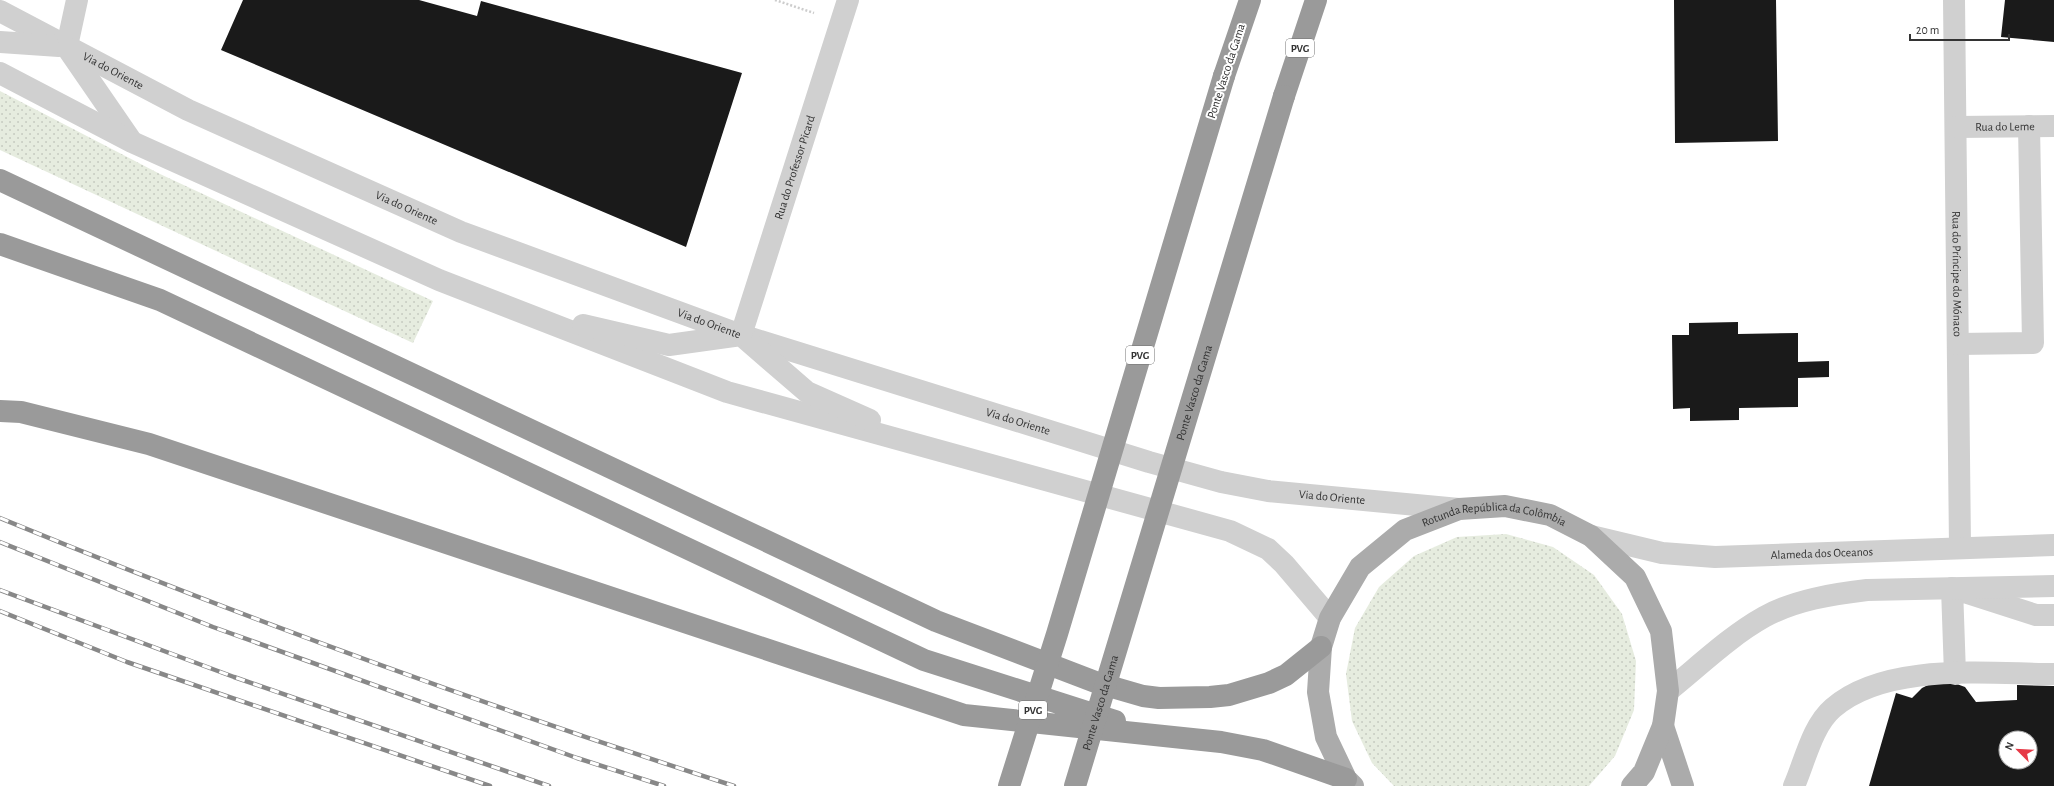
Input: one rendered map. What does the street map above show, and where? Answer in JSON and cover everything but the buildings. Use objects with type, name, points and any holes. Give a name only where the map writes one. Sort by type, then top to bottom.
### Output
[{"type":"highway","name":"Ponte Vasco da Gama","points":[[1009,786],[1057,634],[1224,76],[1250,0]]},
{"type":"highway","name":"Ponte Vasco da Gama","points":[[1075,786],[1284,96],[1316,0]]},
{"type":"highway","points":[[0,180],[936,621],[1098,683],[1143,696],[1159,698],[1230,695],[1262,686],[1286,675],[1321,647]]},
{"type":"highway","points":[[0,244],[160,300],[924,660],[1165,737]]},
{"type":"highway","points":[[0,411],[21,412],[149,444],[964,715],[1222,742],[1263,750],[1350,782]]},
{"type":"main road","name":"Rotunda República da Colômbia","points":[[1350,782],[1326,737],[1318,692],[1321,647],[1330,618],[1360,567],[1405,530],[1460,509],[1505,506],[1550,515],[1591,536],[1635,577],[1661,631],[1668,691],[1663,726],[1644,772],[1632,786]]},
{"type":"main road","points":[[1663,726],[1683,786]]},
{"type":"street","points":[[77,0],[67,46],[132,142]]},
{"type":"street","name":"Rua do Professor Picard","points":[[741,335],[848,0]]},
{"type":"street","name":"Rua do Príncipe do Mónaco","points":[[1954,0],[1960,547]]},
{"type":"street","name":"Via do Oriente","points":[[0,11],[188,110],[461,232],[741,335],[1221,482],[1268,491],[1460,509]]},
{"type":"street","points":[[0,42],[67,46]]},
{"type":"street","points":[[0,73],[132,142],[440,280],[727,392],[1210,525],[1249,539],[1268,549],[1284,564],[1330,618]]},
{"type":"street","points":[[1958,344],[2034,343],[2029,126]]},
{"type":"street","name":"Rua do Leme","points":[[1956,127],[2054,126]]},
{"type":"street","points":[[512,309],[669,345],[741,335],[807,392],[941,452]]},
{"type":"street","name":"Alameda dos Oceanos","points":[[1591,536],[1631,547],[1689,556],[1740,557],[1960,547],[2054,545]]},
{"type":"street","points":[[1668,691],[1748,627],[1766,616],[1794,604],[1867,590],[2054,586]]},
{"type":"street","points":[[1952,588],[2036,615],[2054,615]]},
{"type":"street","points":[[1952,588],[1955,674]]},
{"type":"street","points":[[1794,786],[1818,727],[1833,708],[1868,686],[1909,676],[1955,674],[2054,674]]},
{"type":"path","points":[[775,0],[841,22]]},
{"type":"shaded area","points":[[0,91],[160,174],[433,301],[413,343],[0,150]]},
{"type":"shaded area","points":[[1506,534],[1553,547],[1594,575],[1622,614],[1636,661],[1634,710],[1615,756],[1589,786],[1394,786],[1372,763],[1352,721],[1346,674],[1355,628],[1379,587],[1414,556],[1457,537]]},
{"type":"railway","points":[[0,518],[181,590],[364,659],[641,756],[734,786]]},
{"type":"railway","points":[[0,542],[213,627],[577,758],[664,786]]},
{"type":"railway","points":[[0,590],[234,677],[549,786]]},
{"type":"railway","points":[[0,611],[127,662],[490,786]]}]
